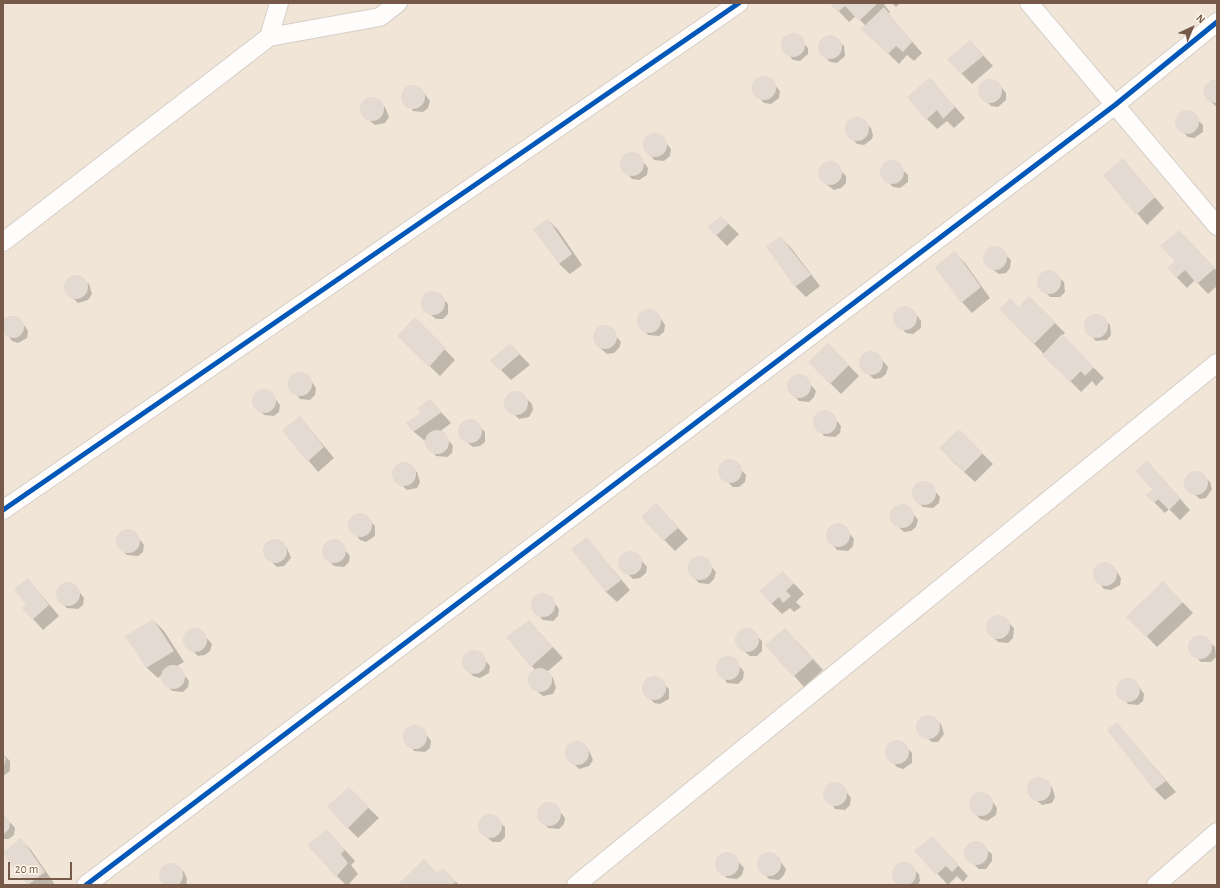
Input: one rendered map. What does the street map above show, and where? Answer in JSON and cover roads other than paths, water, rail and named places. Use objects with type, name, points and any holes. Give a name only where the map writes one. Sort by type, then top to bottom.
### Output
[{"type":"street","points":[[269,37],[279,3]]},
{"type":"street","points":[[3,242],[269,37],[380,16],[398,3]]},
{"type":"street","points":[[3,510],[739,3]]},
{"type":"street","points":[[1030,3],[1217,226]]},
{"type":"street","points":[[86,885],[1115,104],[1217,22]]},
{"type":"street","points":[[576,885],[1217,363]]},
{"type":"street","points":[[1156,885],[1217,832]]}]
